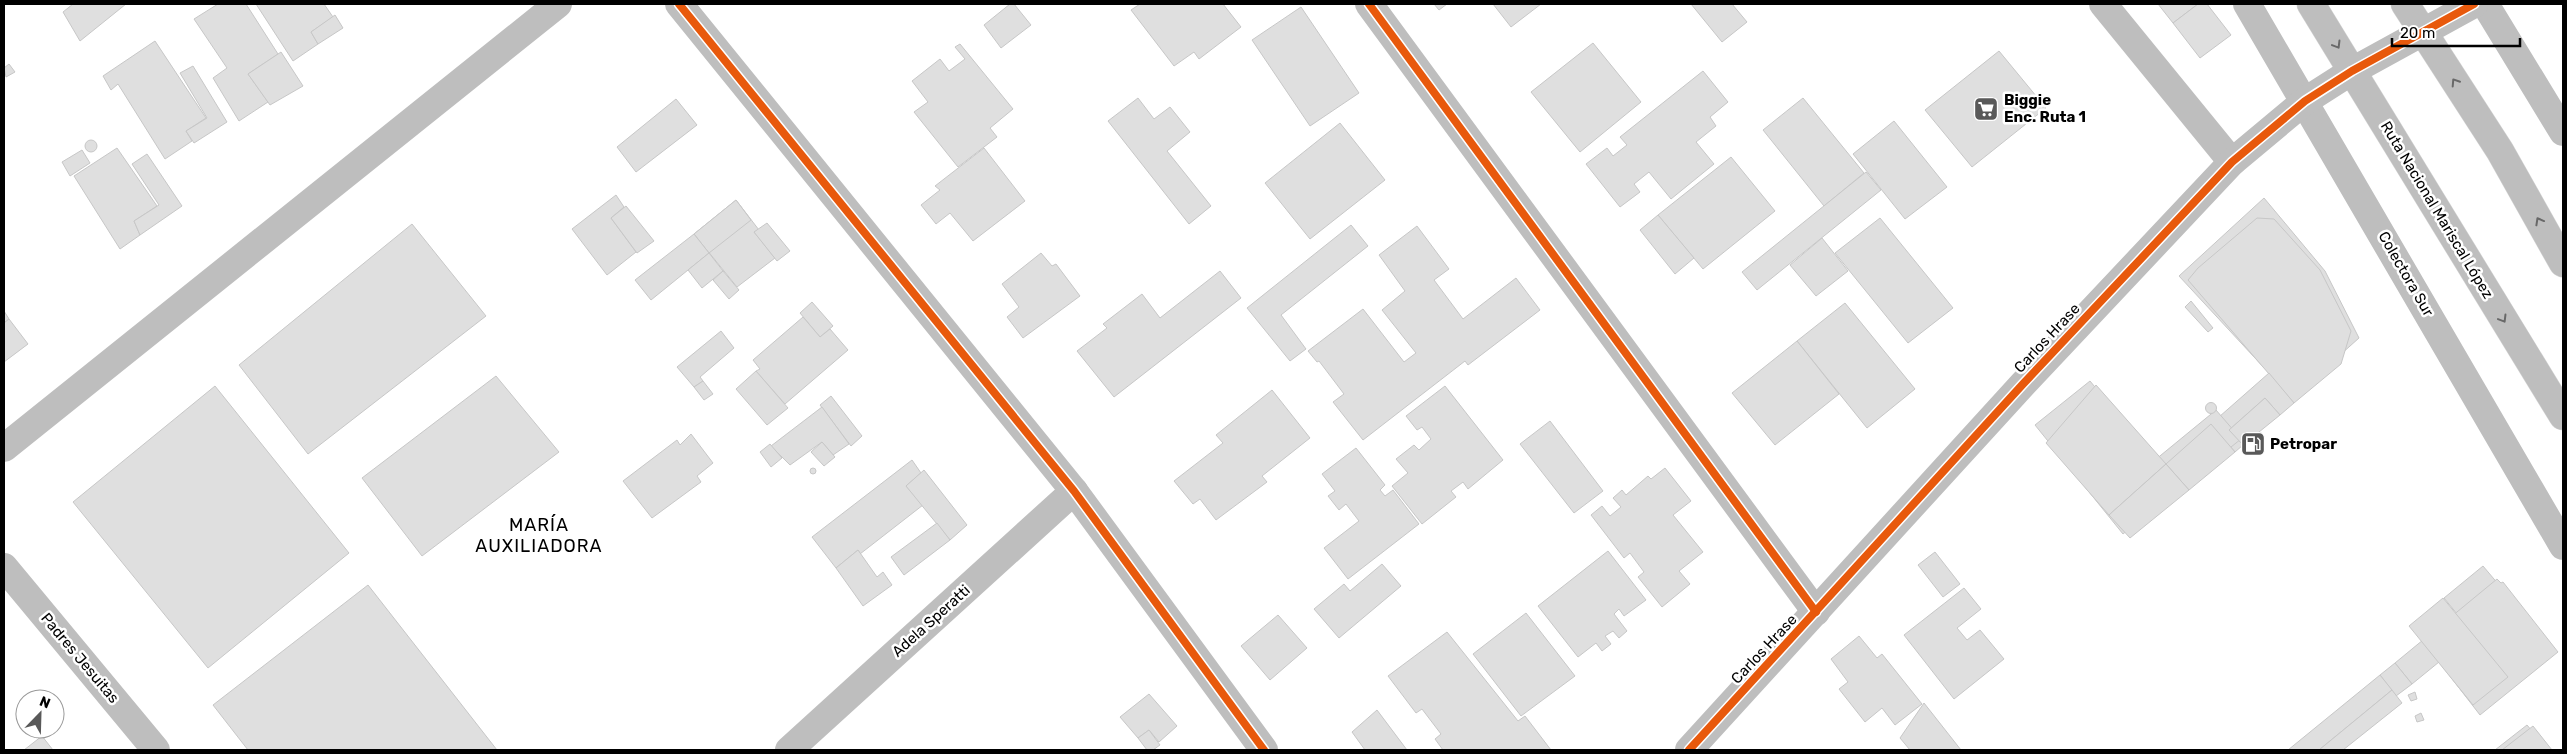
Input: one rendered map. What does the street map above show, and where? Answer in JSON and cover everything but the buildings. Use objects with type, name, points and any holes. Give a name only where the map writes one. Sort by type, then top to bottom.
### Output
[{"type":"main road","points":[[4,448],[558,4]]},
{"type":"main road","points":[[679,4],[1074,491],[1264,750]]},
{"type":"main road","points":[[1369,4],[1816,612]]},
{"type":"main road","points":[[2103,4],[2232,162]]},
{"type":"main road","name":"Colectora Sur","points":[[2247,4],[2563,546]]},
{"type":"main road","name":"Ruta Nacional Mariscal López","points":[[2311,4],[2563,416]]},
{"type":"main road","points":[[2405,4],[2500,151],[2563,263]]},
{"type":"main road","name":"Carlos Hrase","points":[[1689,750],[2023,384],[2232,162],[2305,101],[2352,72],[2474,4]]},
{"type":"main road","points":[[2485,4],[2563,132]]},
{"type":"main road","name":"Adela Speratti","points":[[788,750],[1074,491]]},
{"type":"main road","name":"Padres Jesuitas","points":[[4,566],[156,750]]},
{"type":"cycle path","points":[[679,4],[1074,491],[1264,750]]},
{"type":"cycle path","points":[[1369,4],[1816,612]]},
{"type":"cycle path","points":[[1689,750],[2023,384],[2232,162],[2305,101],[2352,71],[2474,4]]},
{"type":"place","name":"Biggie Enc. Ruta 1","points":[[1986,109]]},
{"type":"place","name":"Petropar","points":[[2253,444]]},
{"type":"district","name":"MARÍA AUXILIADORA","points":[[539,535]]}]
